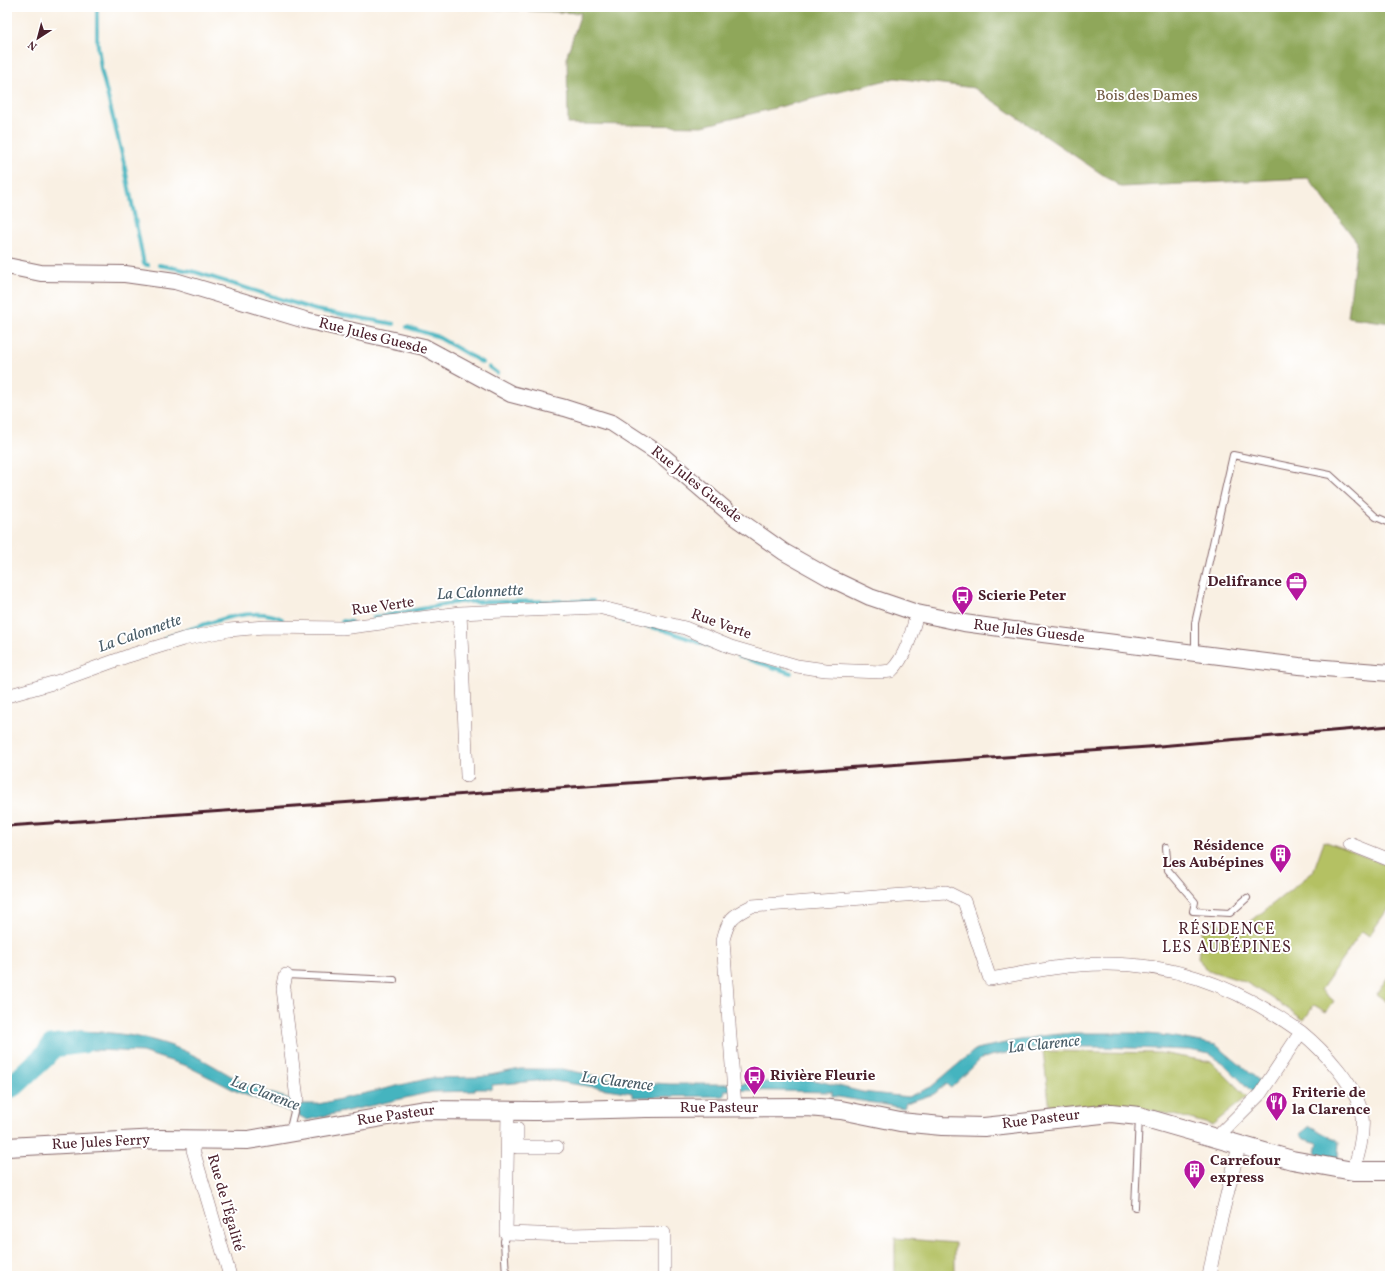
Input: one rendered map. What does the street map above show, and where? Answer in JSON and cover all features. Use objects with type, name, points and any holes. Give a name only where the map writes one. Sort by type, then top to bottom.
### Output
[{"type":"main road","name":"Rue Pasteur","points":[[195,1138],[248,1140],[293,1124],[424,1110],[513,1111],[735,1101],[828,1109],[900,1122],[942,1126],[984,1127],[1111,1113],[1139,1116],[1292,1160],[1353,1171],[1390,1171]]},
{"type":"main road","name":"Rue Jules Ferry","points":[[7,1147],[195,1138]]},
{"type":"street","name":"Rue Jules Guesde","points":[[7,266],[42,273],[125,274],[175,281],[305,320],[424,347],[511,394],[565,408],[612,423],[664,457],[733,516],[784,552],[830,578],[870,597],[917,613],[958,622],[1035,633],[1299,666],[1390,673]]},
{"type":"street","name":"Rue Verte","points":[[7,696],[56,682],[128,656],[183,639],[229,630],[265,627],[342,628],[460,613],[598,607],[685,628],[731,647],[797,666],[826,670],[882,672],[891,670],[900,658],[907,645],[917,613]]},
{"type":"street","points":[[460,613],[467,776]]},
{"type":"street","points":[[1350,844],[1390,860]]},
{"type":"street","points":[[735,1101],[723,940],[727,924],[737,913],[752,906],[946,892],[964,901],[990,979],[1080,965],[1116,964],[1153,967],[1181,972],[1240,994],[1264,1006],[1320,1047],[1336,1067],[1354,1097],[1362,1115],[1362,1136],[1353,1171]]},
{"type":"street","points":[[286,975],[283,989],[297,1099]]},
{"type":"street","points":[[1220,1140],[1222,1132],[1260,1094],[1301,1032]]},
{"type":"street","points":[[513,1111],[517,1147],[557,1147]]},
{"type":"street","points":[[513,1111],[506,1233],[569,1235],[664,1233],[664,1276]]},
{"type":"street","name":"Rue de l'Égalité","points":[[195,1138],[193,1150],[230,1276]]},
{"type":"street","points":[[1209,1276],[1217,1234],[1239,1146]]},
{"type":"lane","points":[[1195,652],[1195,623],[1233,455],[1330,475],[1376,517],[1390,523]]},
{"type":"lane","points":[[1166,847],[1168,870],[1195,902],[1193,911],[1230,912],[1247,898]]},
{"type":"lane","points":[[286,975],[394,980]]},
{"type":"lane","points":[[293,1124],[297,1099]]},
{"type":"lane","points":[[1135,1207],[1139,1116]]},
{"type":"lane","points":[[506,1233],[504,1241],[506,1276]]},
{"type":"green space","name":"Bois des Dames","points":[[440,7],[1390,7],[1390,323],[1348,317],[1357,242],[1308,178],[1121,187],[974,88],[895,78],[703,126],[568,124],[567,55],[581,13]]},
{"type":"green space","points":[[1324,841],[1390,866],[1390,906],[1369,936],[1362,931],[1321,990],[1334,1001],[1326,1012],[1314,1005],[1304,1020],[1269,996],[1245,982],[1205,969],[1198,957],[1203,926],[1211,921],[1240,930],[1313,872]]},
{"type":"green space","points":[[1390,974],[1390,1004],[1376,994]]},
{"type":"green space","points":[[1043,1051],[1160,1053],[1212,1062],[1247,1097],[1212,1125],[1145,1109],[1105,1104],[1050,1110]]},
{"type":"green space","points":[[895,1238],[955,1243],[955,1276],[895,1276]]},
{"type":"water","points":[[78,1031],[136,1036],[178,1048],[204,1060],[248,1085],[294,1100],[291,1112],[238,1092],[187,1066],[142,1052],[72,1049],[54,1055],[44,1067],[17,1090],[7,1095],[7,1088],[28,1073],[42,1060],[51,1046],[53,1038]]},
{"type":"water","points":[[1072,1033],[1136,1033],[1169,1036],[1216,1045],[1261,1082],[1252,1092],[1225,1065],[1210,1054],[1189,1050],[1102,1047],[1039,1047],[981,1059],[951,1088],[946,1084],[934,1094],[906,1103],[904,1108],[832,1096],[832,1092],[725,1090],[724,1096],[633,1097],[633,1093],[547,1080],[492,1085],[492,1089],[475,1089],[475,1091],[432,1092],[307,1120],[298,1115],[300,1104],[319,1104],[431,1078],[480,1077],[520,1069],[562,1069],[622,1081],[670,1084],[742,1084],[802,1079],[819,1081],[862,1092],[908,1097],[931,1087],[976,1049],[1040,1036]]},
{"type":"water","points":[[1310,1126],[1339,1142],[1338,1158],[1316,1153],[1318,1143],[1304,1139],[1300,1134]]},
{"type":"waterway","points":[[97,7],[97,38],[101,69],[124,163],[144,264],[148,265]]},
{"type":"waterway","points":[[159,265],[195,272],[316,310],[394,324]]},
{"type":"waterway","points":[[407,327],[436,336],[483,363]]},
{"type":"waterway","points":[[489,367],[497,373]]},
{"type":"waterway","name":"La Calonnette","points":[[373,618],[458,602],[593,601]]},
{"type":"waterway","name":"La Calonnette","points":[[165,638],[207,623],[240,615],[269,615],[282,619]]},
{"type":"waterway","name":"La Calonnette","points":[[342,621],[351,622]]},
{"type":"waterway","name":"La Calonnette","points":[[623,621],[664,630],[724,651]]},
{"type":"waterway","name":"La Calonnette","points":[[738,656],[791,673]]},
{"type":"waterway","name":"La Clarence","points":[[7,1088],[14,1085],[47,1054],[52,1046],[83,1042]]},
{"type":"railway","points":[[7,826],[1148,747],[1390,726]]},
{"type":"place","name":"Delifrance","points":[[1297,602]]},
{"type":"place","name":"Scierie Peter","points":[[962,616]]},
{"type":"place","name":"Résidence Les Aubépines","points":[[1280,874]]},
{"type":"place","name":"Rivière Fleurie","points":[[754,1096]]},
{"type":"place","name":"Friterie de la Clarence","points":[[1277,1122]]},
{"type":"place","name":"Carrefour express","points":[[1194,1190]]},
{"type":"district","name":"RÉSIDENCE LES AUBÉPINES","points":[[1227,939]]}]
